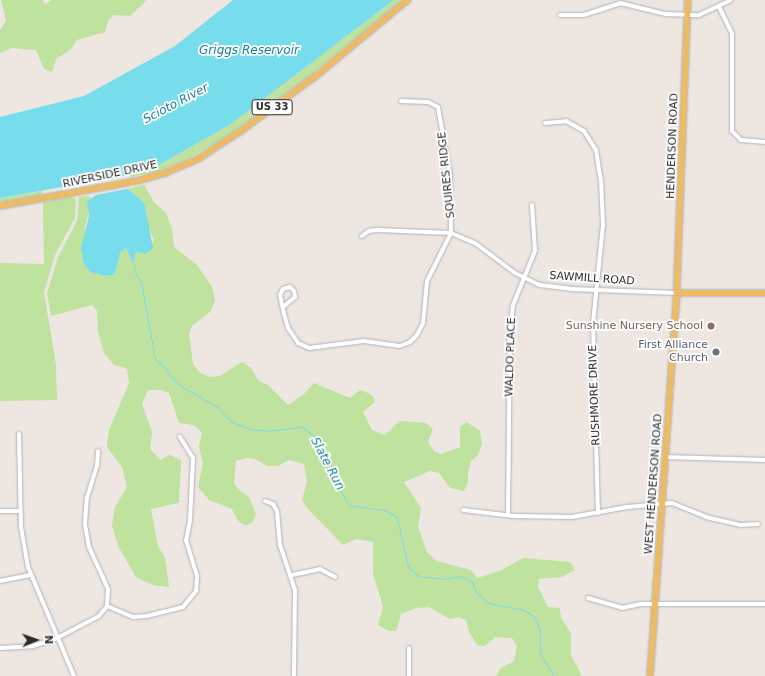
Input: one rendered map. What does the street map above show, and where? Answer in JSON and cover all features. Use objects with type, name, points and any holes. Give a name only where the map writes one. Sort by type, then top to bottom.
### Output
[{"type":"main road","name":"RIVERSIDE DRIVE","points":[[0,206],[94,189],[165,173],[211,151],[316,76],[408,0]]},
{"type":"main road","name":"HENDERSON ROAD","points":[[677,293],[688,0]]},
{"type":"main road","name":"SAWMILL ROAD","points":[[677,293],[765,293]]},
{"type":"main road","name":"WEST HENDERSON ROAD","points":[[650,676],[677,293]]},
{"type":"street","points":[[560,15],[584,15],[620,3],[665,14],[703,15],[731,0]]},
{"type":"street","points":[[719,7],[732,34],[732,131],[741,140],[765,142]]},
{"type":"street","name":"SQUIRES RIDGE","points":[[401,101],[428,102],[438,107],[450,175],[451,233]]},
{"type":"street","name":"RUSHMORE DRIVE","points":[[545,123],[561,121],[574,124],[584,131],[596,150],[601,180],[603,225],[595,290],[593,342],[597,418],[598,513]]},
{"type":"street","name":"WALDO PLACE","points":[[508,515],[510,333],[514,305],[535,251],[532,205]]},
{"type":"street","name":"SAWMILL ROAD","points":[[362,236],[369,231],[377,230],[451,233],[475,243],[525,278],[549,287],[677,293]]},
{"type":"street","points":[[283,307],[295,297],[294,291],[290,288],[281,292],[283,307],[293,338],[309,348],[347,342],[405,344],[414,339],[421,328],[427,280],[451,233]]},
{"type":"street","points":[[19,434],[20,511],[30,575],[74,676]]},
{"type":"street","points":[[107,606],[133,616],[147,616],[183,607],[196,592],[197,576],[186,541],[190,520],[193,458],[180,437]]},
{"type":"street","points":[[0,648],[33,646],[58,637],[99,616],[107,606],[108,589],[89,547],[85,524],[87,498],[97,466],[98,451]]},
{"type":"street","points":[[666,457],[765,460]]},
{"type":"street","points":[[265,501],[273,504],[277,511],[280,545],[292,575],[295,597],[294,676]]},
{"type":"street","points":[[463,510],[508,515],[572,517],[663,503],[680,504],[690,512],[741,525],[758,524]]},
{"type":"street","points":[[0,511],[20,511]]},
{"type":"street","points":[[292,575],[320,569],[335,577]]},
{"type":"street","points":[[0,581],[30,575]]},
{"type":"street","points":[[588,598],[622,608],[641,604],[765,604]]},
{"type":"street","points":[[409,648],[409,676]]},
{"type":"green space","points":[[1,0],[42,0],[45,4],[52,0],[147,0],[130,16],[114,15],[109,19],[105,32],[77,40],[70,50],[56,59],[52,72],[44,69],[36,50],[12,48],[0,53],[0,30],[6,21]]},
{"type":"green space","points":[[394,0],[403,0],[298,85],[227,136],[186,160],[158,171],[131,177],[130,175],[159,165],[231,124]]},
{"type":"green space","points":[[144,185],[154,202],[166,213],[172,229],[174,247],[197,265],[212,287],[215,300],[211,311],[192,326],[189,334],[193,364],[200,373],[210,377],[220,376],[242,362],[251,368],[259,381],[268,385],[288,405],[304,394],[314,383],[350,398],[360,390],[366,392],[373,396],[375,402],[363,412],[372,430],[385,435],[399,421],[426,423],[433,429],[428,442],[434,451],[441,454],[460,447],[460,427],[467,422],[480,431],[482,444],[478,455],[471,461],[468,472],[468,483],[464,491],[450,488],[439,473],[430,471],[404,482],[421,508],[418,527],[427,552],[437,561],[471,570],[477,578],[500,571],[523,558],[570,562],[575,570],[562,577],[539,579],[538,587],[548,607],[560,608],[561,618],[571,633],[571,655],[582,676],[496,676],[501,668],[514,661],[517,646],[512,638],[495,637],[485,646],[477,645],[469,632],[466,620],[459,617],[450,619],[429,607],[416,608],[401,614],[396,631],[389,631],[378,625],[383,607],[373,573],[373,542],[356,539],[343,545],[307,508],[302,500],[307,482],[304,464],[289,460],[278,466],[267,466],[255,459],[246,458],[236,461],[234,483],[239,490],[249,497],[256,514],[253,522],[245,526],[238,521],[232,509],[209,500],[198,487],[203,463],[199,446],[202,433],[194,425],[179,423],[169,393],[161,390],[148,390],[142,404],[152,432],[150,449],[160,460],[169,455],[181,460],[179,503],[151,509],[158,546],[165,558],[169,587],[152,585],[136,577],[119,548],[112,526],[115,507],[127,487],[122,467],[107,447],[109,430],[129,383],[127,369],[114,365],[104,353],[98,331],[97,311],[92,305],[51,316],[47,293],[58,257],[77,221],[79,197],[87,196],[92,198],[87,202],[89,211],[85,228],[90,272],[106,276],[115,274],[120,253],[126,248],[134,264],[135,254],[139,252],[145,254],[154,240],[148,227],[144,202],[127,189]]},
{"type":"green space","points":[[41,191],[43,193],[41,195],[0,202],[0,198]]},
{"type":"green space","points":[[71,197],[76,199],[75,218],[55,255],[44,292],[56,365],[57,400],[0,401],[0,263],[44,264],[43,202]]},
{"type":"water","name":"Griggs Reservoir","points":[[233,0],[394,0],[231,124],[159,165],[130,175],[0,198],[0,117],[84,96],[175,46]]},
{"type":"water","points":[[127,189],[144,202],[153,248],[145,254],[138,252],[135,254],[134,265],[126,248],[120,253],[115,274],[106,276],[90,272],[84,264],[81,249],[89,216],[87,202],[96,195]]},
{"type":"waterway","name":"Slate Run","points":[[134,265],[136,275],[141,282],[155,359],[164,366],[170,376],[181,386],[217,407],[232,422],[250,429],[268,431],[302,427],[314,436],[329,471],[349,505],[384,510],[397,517],[408,567],[418,576],[446,579],[460,576],[472,581],[476,592],[488,603],[523,610],[535,617],[540,631],[540,653],[554,676]]},
{"type":"place","name":"Sunshine Nursery School","points":[[711,326]]},
{"type":"place","name":"First Alliance Church","points":[[716,352]]},
{"type":"water label","name":"Scioto River","points":[[176,104]]}]
